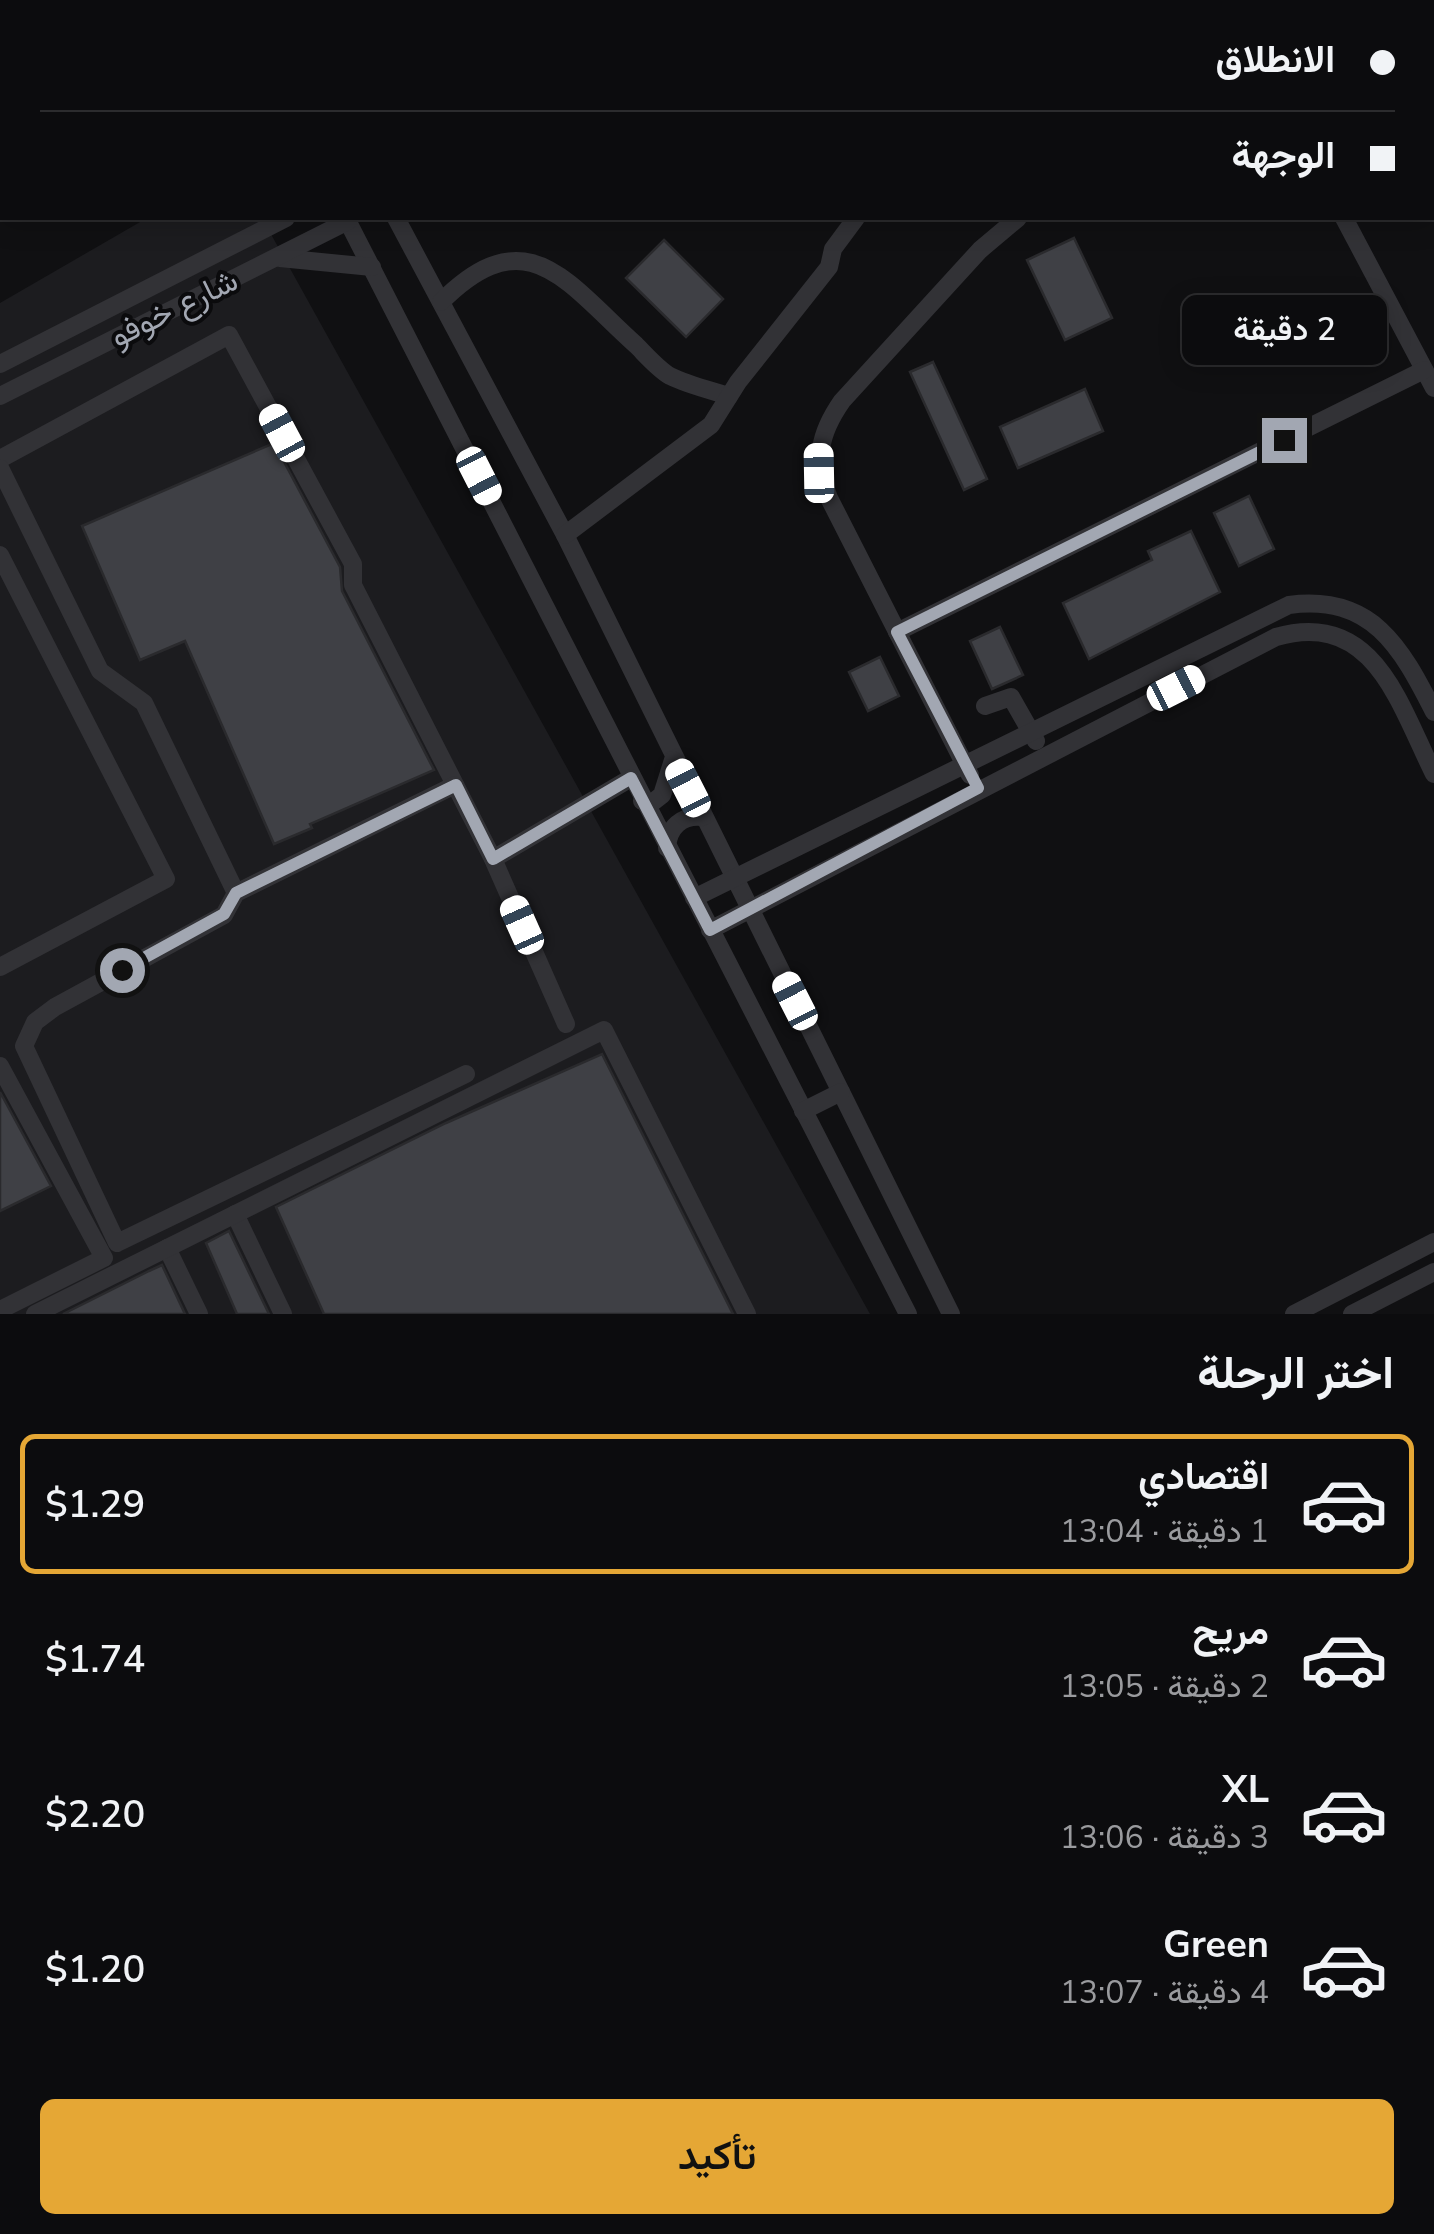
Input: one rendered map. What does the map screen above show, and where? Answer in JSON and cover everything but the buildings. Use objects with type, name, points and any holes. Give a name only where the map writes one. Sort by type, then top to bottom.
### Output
[{"type":"street","name":"شارع خوفو","points":[[0,364],[279,220]]},
{"type":"street","name":"شارع خوفو","points":[[0,396],[345,220]]},
{"type":"street","points":[[348,220],[908,1314]]},
{"type":"street","points":[[397,220],[565,535],[950,1314]]},
{"type":"street","points":[[565,535],[711,425],[829,267],[834,248],[855,220]]},
{"type":"street","points":[[978,788],[829,498],[819,473],[819,447],[827,422],[842,401],[980,250],[1016,220]]},
{"type":"street","points":[[1345,220],[1434,388]]},
{"type":"street","points":[[274,258],[372,267]]},
{"type":"street","points":[[441,302],[483,266],[506,259],[535,262],[562,278],[669,376],[729,396]]},
{"type":"street","points":[[0,459],[229,335],[353,564],[354,585],[493,859],[566,1024]]},
{"type":"street","points":[[897,632],[1424,370]]},
{"type":"street","points":[[0,468],[100,671],[144,702],[236,893]]},
{"type":"street","points":[[0,555],[166,878],[0,967]]},
{"type":"street","points":[[694,898],[1260,616],[1313,602],[1340,605],[1367,618],[1393,640],[1434,712]]},
{"type":"street","points":[[710,930],[1276,637],[1320,630],[1344,637],[1381,670],[1434,774]]},
{"type":"street","points":[[985,706],[1012,696],[1043,755]]},
{"type":"street","points":[[642,801],[653,802],[662,795],[673,760]]},
{"type":"street","points":[[493,859],[631,778]]},
{"type":"street","points":[[456,785],[236,893],[224,914],[55,1006],[35,1022],[24,1046],[117,1243],[466,1074]]},
{"type":"street","points":[[667,848],[670,832],[680,821],[702,817]]},
{"type":"street","points":[[36,1314],[604,1030],[747,1314]]},
{"type":"street","points":[[0,1066],[104,1258],[0,1310]]},
{"type":"street","points":[[804,1111],[840,1092]]},
{"type":"street","points":[[235,1214],[283,1314]]},
{"type":"street","points":[[1294,1314],[1429,1244],[1434,1269],[1352,1314]]},
{"type":"street","points":[[168,1248],[200,1314]]},
{"type":"shaded area","points":[[144,220],[263,220],[870,1314],[0,1314],[0,303]]},
{"type":"route","points":[[122,970],[224,914],[236,893],[456,785],[493,859],[631,778],[710,930],[978,788],[897,632],[1284,440]]}]
